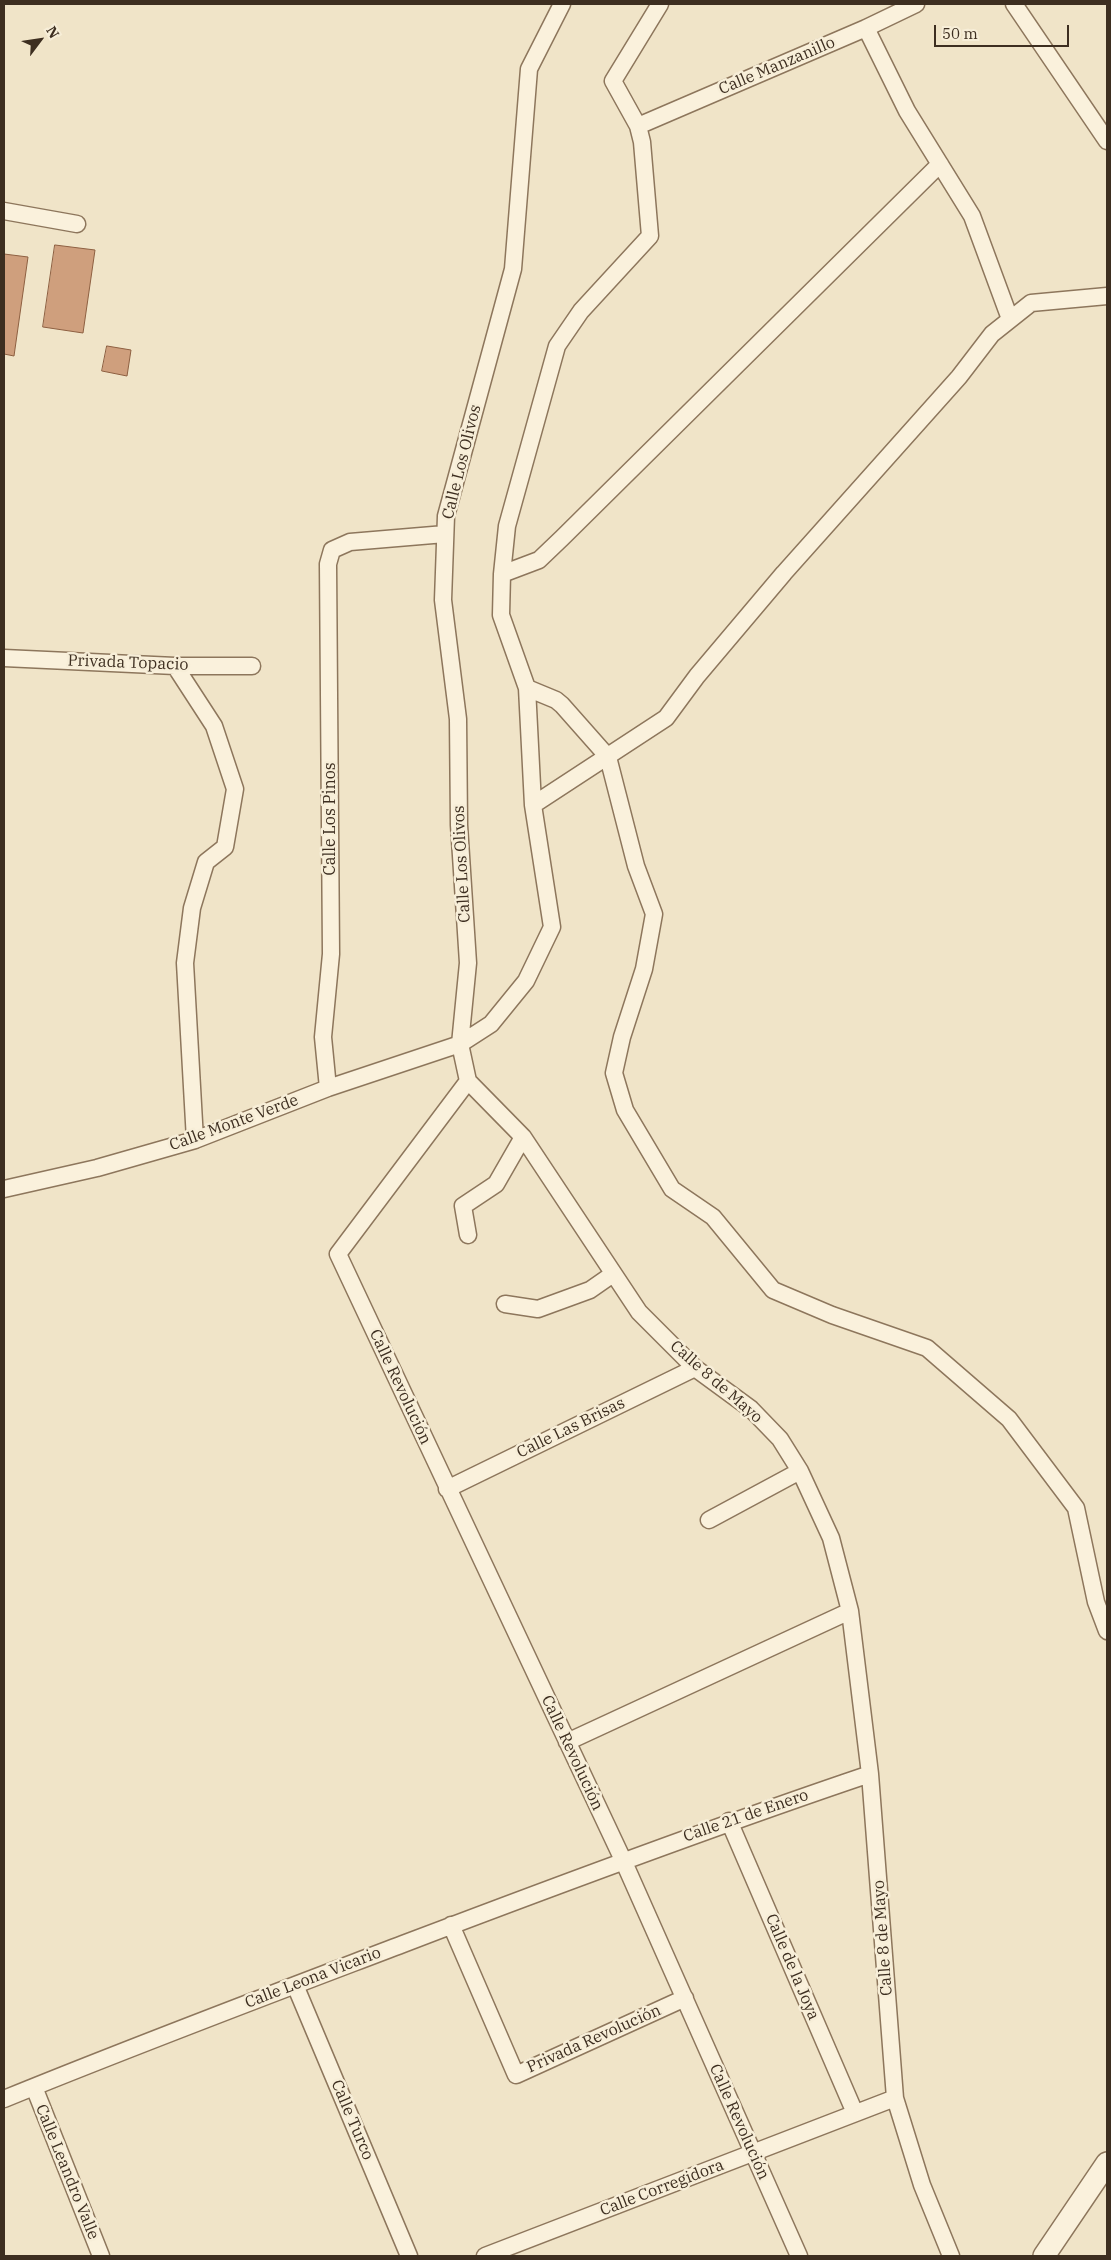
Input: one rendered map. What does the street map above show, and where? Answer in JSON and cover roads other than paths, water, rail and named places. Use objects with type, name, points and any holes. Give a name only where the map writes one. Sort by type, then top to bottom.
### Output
[{"type":"street","name":"Calle Los Olivos","points":[[468,1081],[460,1044],[468,963],[459,825],[458,719],[443,600],[446,516],[512,269],[529,69],[562,4]]},
{"type":"street","name":"Calle Monte Verde","points":[[4,1189],[96,1168],[195,1140],[328,1088],[460,1044],[491,1024],[526,981],[552,927],[533,805],[526,688],[501,615],[502,574],[507,526],[558,346],[581,311],[650,236],[642,142],[638,126],[613,81],[660,4]]},
{"type":"street","name":"Calle Manzanillo","points":[[638,126],[866,28],[916,4]]},
{"type":"street","points":[[1014,4],[1107,141]]},
{"type":"street","points":[[866,28],[907,111],[972,216],[1010,320]]},
{"type":"street","points":[[502,574],[539,560],[940,164]]},
{"type":"street","points":[[4,211],[77,224]]},
{"type":"street","points":[[533,805],[666,718],[697,676],[784,573],[953,384],[992,334],[1031,303],[1107,296]]},
{"type":"street","name":"Calle Los Pinos","points":[[328,1088],[323,1037],[331,954],[328,564],[332,550],[350,542],[446,534]]},
{"type":"street","name":"Privada Topacio","points":[[4,658],[175,666],[252,666]]},
{"type":"street","points":[[175,666],[214,726],[234,789],[225,846],[206,862],[192,908],[185,963],[195,1140]]},
{"type":"street","points":[[526,688],[556,700],[562,705],[608,757],[636,866],[654,914],[644,969],[622,1037],[614,1073],[625,1110],[672,1189],[712,1217],[773,1290],[832,1315],[927,1348],[1009,1418],[1076,1508],[1096,1602],[1107,1631]]},
{"type":"street","name":"Calle 8 de Mayo","points":[[468,1081],[523,1137],[639,1312],[695,1368],[751,1409],[780,1439],[800,1471],[831,1538],[850,1611],[870,1774],[895,2098],[922,2185],[951,2256]]},
{"type":"street","name":"Calle Revolución","points":[[468,1081],[338,1254],[623,1860],[799,2256]]},
{"type":"street","points":[[468,1235],[463,1206],[496,1184],[523,1137]]},
{"type":"street","points":[[505,1304],[538,1309],[590,1290],[613,1274]]},
{"type":"street","name":"Calle Las Brisas","points":[[447,1489],[695,1368]]},
{"type":"street","points":[[709,1520],[800,1471]]},
{"type":"street","points":[[567,1742],[850,1611]]},
{"type":"street","name":"Calle 21 de Enero","points":[[623,1860],[729,1821],[870,1774]]},
{"type":"street","name":"Calle de la Joya","points":[[729,1821],[855,2113]]},
{"type":"street","name":"Calle Leona Vicario","points":[[4,2099],[295,1985],[623,1860]]},
{"type":"street","name":"Privada Revolución","points":[[451,1926],[516,2075],[685,1998]]},
{"type":"street","name":"Calle Turco","points":[[295,1985],[409,2256]]},
{"type":"street","name":"Calle Leandro Valle","points":[[34,2087],[101,2256]]},
{"type":"street","name":"Calle Corregidora","points":[[485,2256],[895,2098]]},
{"type":"street","points":[[1044,2256],[1107,2163]]}]
